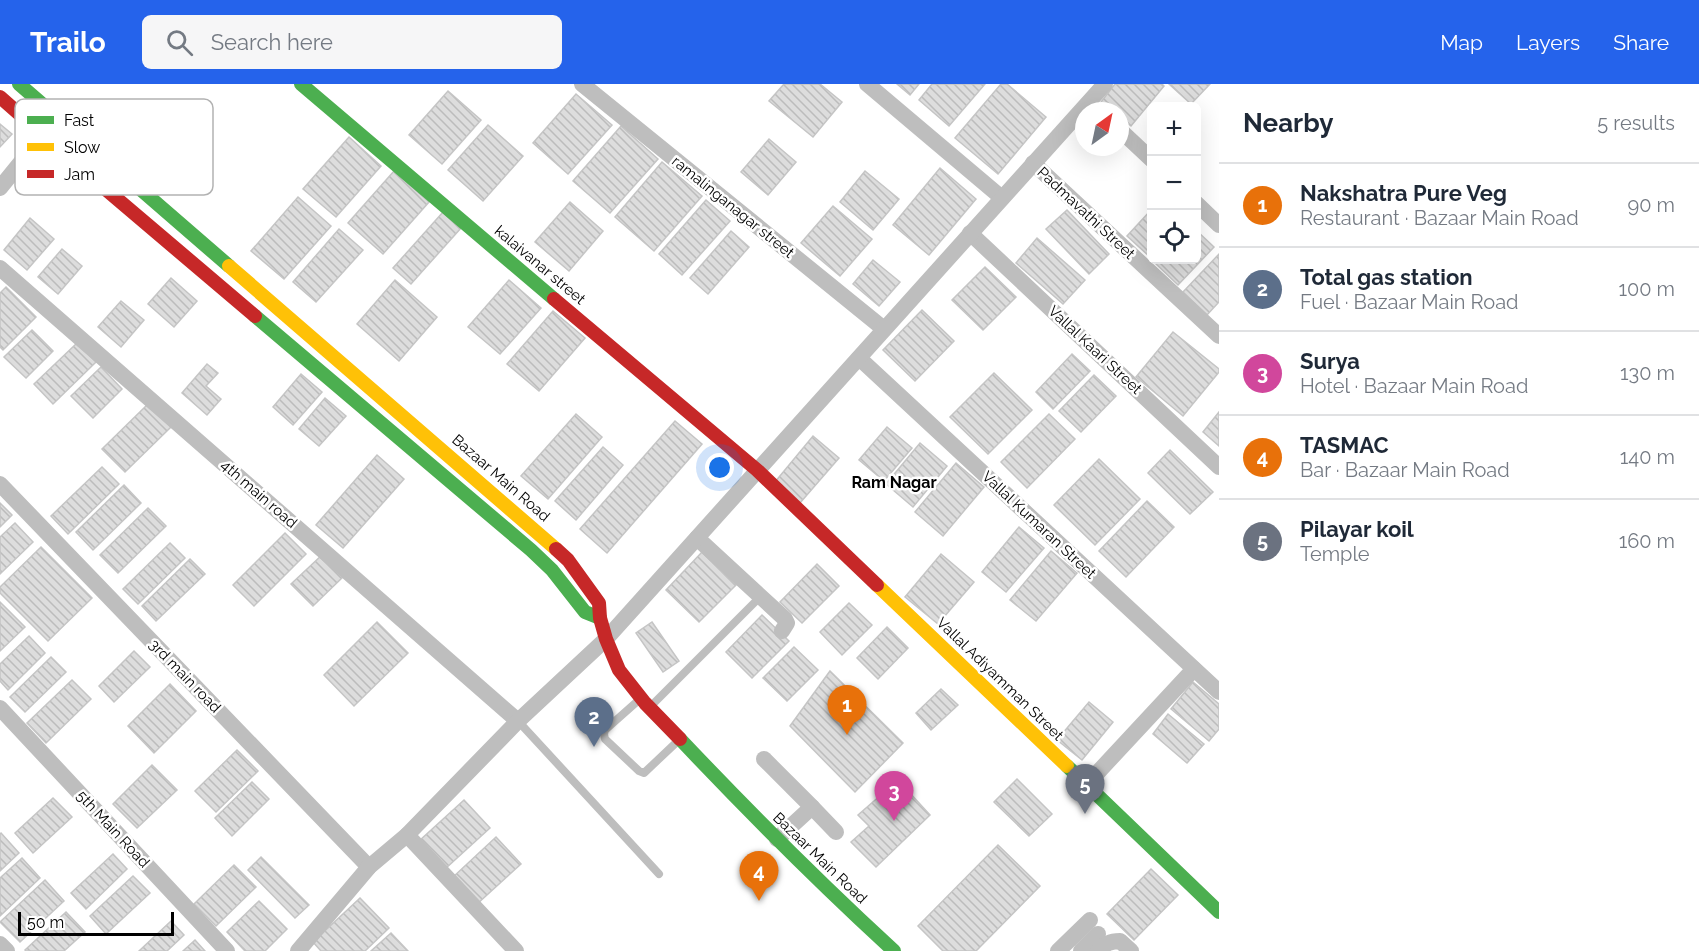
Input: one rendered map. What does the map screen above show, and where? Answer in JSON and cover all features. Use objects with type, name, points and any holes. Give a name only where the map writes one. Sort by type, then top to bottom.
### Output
[{"type":"main road","name":"Bazaar Main Road","points":[[19,84],[36,99]]},
{"type":"main road","name":"kalaivanar street","points":[[301,84],[757,470]]},
{"type":"main road","points":[[0,97],[15,110]]},
{"type":"main road","points":[[114,195],[531,550],[552,570],[585,612],[600,618]]},
{"type":"main road","name":"Bazaar Main Road","points":[[148,195],[568,560],[599,603],[600,618],[606,639],[619,670],[645,703],[777,839],[894,951]]},
{"type":"main road","name":"Vallal Adiyamman Street","points":[[757,470],[1219,912]]},
{"type":"street","name":"ramalinganagar street","points":[[582,84],[884,329]]},
{"type":"street","points":[[867,84],[1002,198]]},
{"type":"street","points":[[1096,102],[1105,84]]},
{"type":"street","points":[[303,950],[369,867],[407,835],[518,721],[606,639],[1033,163],[1075,124]]},
{"type":"street","points":[[1129,138],[1148,156]]},
{"type":"street","name":"Padmavathi Street","points":[[1033,163],[1219,336]]},
{"type":"street","points":[[0,188],[15,170]]},
{"type":"street","points":[[1201,207],[1219,225]]},
{"type":"street","name":"Vallal Kaari Street","points":[[970,233],[1219,466]]},
{"type":"street","name":"4th main road","points":[[0,268],[518,721]]},
{"type":"street","name":"Vallal Kumaran Street","points":[[859,358],[1219,692]]},
{"type":"street","name":"3rd main road","points":[[0,484],[369,867]]},
{"type":"street","points":[[697,538],[785,619],[787,623],[782,631]]},
{"type":"street","points":[[1087,784],[1194,669]]},
{"type":"street","name":"5th Main Road","points":[[0,708],[227,951]]},
{"type":"street","points":[[764,759],[836,832]]},
{"type":"street","points":[[777,839],[812,807]]},
{"type":"street","points":[[407,835],[516,951]]},
{"type":"street","points":[[1058,951],[1094,927],[1081,951]]},
{"type":"street","points":[[1098,951],[1105,944],[1120,941],[1131,951]]},
{"type":"street","points":[[0,944],[7,951]]},
{"type":"lane","points":[[680,738],[644,773],[605,739],[604,734],[605,730],[645,703],[761,596]]},
{"type":"lane","points":[[518,721],[659,874]]},
{"type":"building","points":[[784,84],[820,84],[842,102],[813,137],[769,101]]},
{"type":"building","points":[[897,84],[919,84],[910,95]]},
{"type":"building","points":[[932,84],[985,84],[949,126],[919,100]]},
{"type":"building","points":[[1001,84],[1007,84],[1046,117],[998,174],[955,138]]},
{"type":"building","points":[[1115,84],[1162,84],[1164,86],[1151,102],[1147,102],[1147,107],[1131,126],[1129,124],[1129,102],[1101,102]]},
{"type":"building","points":[[1169,84],[1210,84],[1193,102],[1189,102]]},
{"type":"building","points":[[448,91],[481,120],[442,164],[409,135]]},
{"type":"building","points":[[576,94],[612,125],[568,174],[533,143]]},
{"type":"building","points":[[0,124],[12,134],[0,147]]},
{"type":"building","points":[[488,125],[523,156],[483,201],[448,170]]},
{"type":"building","points":[[621,126],[658,159],[610,213],[573,181]]},
{"type":"building","points":[[349,137],[381,166],[336,217],[303,189]]},
{"type":"building","points":[[769,139],[796,162],[768,195],[741,172]]},
{"type":"building","points":[[662,162],[702,196],[654,251],[615,217]]},
{"type":"building","points":[[940,168],[976,199],[929,255],[893,225]]},
{"type":"building","points":[[394,171],[429,202],[383,254],[348,223]]},
{"type":"building","points":[[865,171],[899,199],[873,230],[840,202]]},
{"type":"building","points":[[298,197],[331,226],[284,279],[251,251]]},
{"type":"building","points":[[706,200],[730,221],[682,275],[659,254]]},
{"type":"building","points":[[570,202],[603,231],[569,271],[535,242]]},
{"type":"building","points":[[833,206],[872,239],[840,276],[801,243]]},
{"type":"building","points":[[1067,210],[1109,254],[1089,274],[1046,229]]},
{"type":"building","points":[[443,212],[461,228],[411,284],[393,268]]},
{"type":"building","points":[[1147,214],[1147,254],[1127,236]]},
{"type":"building","points":[[30,218],[54,239],[27,270],[4,250]]},
{"type":"building","points":[[339,229],[363,250],[316,302],[293,282]]},
{"type":"building","points":[[731,231],[749,247],[708,294],[690,278]]},
{"type":"building","points":[[1201,235],[1214,247],[1201,261]]},
{"type":"building","points":[[1037,238],[1085,280],[1063,304],[1016,263]]},
{"type":"building","points":[[62,249],[82,266],[58,294],[38,277]]},
{"type":"building","points":[[1219,254],[1219,302],[1207,315],[1183,292]]},
{"type":"building","points":[[873,260],[900,282],[879,306],[853,284]]},
{"type":"building","points":[[1156,264],[1198,264],[1178,285]]},
{"type":"building","points":[[985,267],[1016,297],[983,330],[952,300]]},
{"type":"building","points":[[171,278],[197,301],[174,327],[148,304]]},
{"type":"building","points":[[395,280],[437,317],[399,361],[357,324]]},
{"type":"building","points":[[509,280],[541,308],[500,354],[468,327]]},
{"type":"building","points":[[6,287],[36,317],[3,350],[0,347],[0,293]]},
{"type":"building","points":[[121,301],[144,320],[121,347],[98,327]]},
{"type":"building","points":[[922,310],[954,341],[915,381],[883,350]]},
{"type":"building","points":[[553,311],[585,338],[539,391],[507,364]]},
{"type":"building","points":[[32,330],[53,351],[26,378],[4,357]]},
{"type":"building","points":[[1173,332],[1219,369],[1219,372],[1183,416],[1136,377]]},
{"type":"building","points":[[77,343],[96,362],[53,404],[34,384]]},
{"type":"building","points":[[1072,354],[1090,371],[1053,409],[1036,392]]},
{"type":"building","points":[[207,364],[218,373],[206,386],[221,399],[207,415],[182,393]]},
{"type":"building","points":[[101,367],[122,389],[93,418],[71,396]]},
{"type":"building","points":[[994,373],[1032,410],[988,454],[950,417]]},
{"type":"building","points":[[301,374],[322,392],[293,425],[273,407]]},
{"type":"building","points":[[1094,375],[1116,396],[1081,432],[1059,411]]},
{"type":"building","points":[[325,398],[346,416],[319,446],[299,429]]},
{"type":"building","points":[[148,404],[171,427],[125,472],[102,449]]},
{"type":"building","points":[[1219,412],[1219,446],[1203,432]]},
{"type":"building","points":[[576,414],[602,437],[548,499],[521,476]]},
{"type":"building","points":[[1049,414],[1075,439],[1027,488],[1001,462]]},
{"type":"building","points":[[675,421],[702,444],[607,553],[580,529]]},
{"type":"building","points":[[887,427],[912,448],[884,481],[859,460]]},
{"type":"building","points":[[813,436],[839,458],[800,503],[775,482]]},
{"type":"building","points":[[920,443],[947,466],[913,507],[886,484]]},
{"type":"building","points":[[603,447],[623,465],[576,520],[555,501]]},
{"type":"building","points":[[1170,450],[1213,492],[1190,514],[1148,473]]},
{"type":"building","points":[[377,455],[404,479],[343,548],[316,525]]},
{"type":"building","points":[[1099,459],[1140,499],[1095,545],[1054,505]]},
{"type":"building","points":[[956,463],[984,487],[943,536],[915,512]]},
{"type":"building","points":[[102,467],[119,484],[68,534],[51,516]]},
{"type":"building","points":[[124,485],[141,503],[93,550],[76,532]]},
{"type":"building","points":[[1147,501],[1174,527],[1126,577],[1099,551]]},
{"type":"building","points":[[0,503],[12,515],[0,527]]},
{"type":"building","points":[[148,508],[166,526],[118,573],[100,555]]},
{"type":"building","points":[[15,523],[33,542],[0,574],[0,537]]},
{"type":"building","points":[[1019,527],[1044,548],[1006,592],[982,572]]},
{"type":"building","points":[[285,533],[306,554],[254,606],[233,585]]},
{"type":"building","points":[[170,543],[185,558],[138,604],[123,589]]},
{"type":"building","points":[[41,547],[92,598],[48,641],[0,593],[0,587]]},
{"type":"building","points":[[1051,551],[1077,573],[1036,621],[1010,600]]},
{"type":"building","points":[[702,552],[736,585],[699,622],[666,590]]},
{"type":"building","points":[[323,554],[344,576],[313,606],[291,584]]},
{"type":"building","points":[[941,554],[974,582],[938,624],[905,597]]},
{"type":"building","points":[[190,559],[205,574],[156,621],[142,606]]},
{"type":"building","points":[[817,564],[839,586],[802,623],[780,602]]},
{"type":"building","points":[[0,602],[25,627],[0,651]]},
{"type":"building","points":[[849,603],[872,625],[842,655],[820,632]]},
{"type":"building","points":[[762,615],[789,641],[752,678],[726,652]]},
{"type":"building","points":[[377,622],[408,653],[354,706],[324,675]]},
{"type":"building","points":[[652,622],[679,661],[663,672],[636,633]]},
{"type":"building","points":[[887,627],[908,648],[878,679],[857,658]]},
{"type":"building","points":[[29,636],[45,653],[8,690],[0,681],[0,664]]},
{"type":"building","points":[[794,647],[818,670],[787,701],[763,678]]},
{"type":"building","points":[[134,651],[150,667],[114,702],[99,686]]},
{"type":"building","points":[[51,657],[66,672],[25,712],[10,697]]},
{"type":"building","points":[[830,671],[903,743],[855,792],[790,726]]},
{"type":"building","points":[[72,680],[91,699],[46,743],[27,723]]},
{"type":"building","points":[[1193,682],[1219,704],[1219,729],[1209,741],[1171,709]]},
{"type":"building","points":[[170,684],[196,711],[154,753],[128,726]]},
{"type":"building","points":[[941,689],[958,705],[931,730],[916,713]]},
{"type":"building","points":[[1089,702],[1113,722],[1082,760],[1057,740]]},
{"type":"building","points":[[1168,714],[1204,744],[1187,763],[1153,734]]},
{"type":"building","points":[[237,750],[258,771],[216,812],[195,791]]},
{"type":"building","points":[[152,765],[177,790],[137,828],[113,804]]},
{"type":"building","points":[[1017,779],[1052,814],[1029,836],[994,802]]},
{"type":"building","points":[[898,780],[930,815],[876,867],[851,842],[869,826],[858,815]]},
{"type":"building","points":[[252,782],[269,799],[232,836],[215,818]]},
{"type":"building","points":[[53,798],[72,817],[33,853],[15,833]]},
{"type":"building","points":[[464,800],[490,828],[445,869],[419,841]]},
{"type":"building","points":[[0,834],[19,853],[0,871]]},
{"type":"building","points":[[496,837],[521,864],[476,905],[452,878]]},
{"type":"building","points":[[998,845],[1040,886],[976,951],[943,951],[918,926]]},
{"type":"building","points":[[113,854],[127,869],[86,909],[71,893]]},
{"type":"building","points":[[261,857],[309,905],[295,918],[248,870]]},
{"type":"building","points":[[22,858],[40,878],[0,916],[0,878]]},
{"type":"building","points":[[234,865],[256,887],[216,926],[194,904]]},
{"type":"building","points":[[1151,869],[1178,895],[1134,940],[1107,914]]},
{"type":"building","points":[[133,876],[150,893],[106,934],[90,916]]},
{"type":"building","points":[[45,880],[64,901],[20,942],[0,922]]},
{"type":"building","points":[[360,898],[389,928],[365,951],[321,951],[313,942]]},
{"type":"building","points":[[259,901],[287,929],[265,951],[245,951],[227,932]]},
{"type":"building","points":[[66,912],[85,932],[64,951],[25,950]]},
{"type":"building","points":[[171,921],[184,935],[167,951],[139,951]]},
{"type":"building","points":[[391,933],[408,951],[371,951]]},
{"type":"building","points":[[195,940],[205,951],[183,951]]},
{"type":"traffic: fast","points":[[19,84],[36,99]]},
{"type":"traffic: fast","points":[[301,84],[554,299]]},
{"type":"traffic: fast","points":[[147,195],[229,266]]},
{"type":"traffic: fast","points":[[255,316],[531,550],[552,570],[585,612],[600,618]]},
{"type":"traffic: fast","points":[[680,739],[785,847],[894,951]]},
{"type":"traffic: fast","points":[[1067,766],[1219,912]]},
{"type":"traffic: slow","points":[[229,266],[556,549]]},
{"type":"traffic: slow","points":[[877,585],[1067,766]]},
{"type":"traffic: jam","points":[[0,97],[15,110]]},
{"type":"traffic: jam","points":[[113,195],[255,316]]},
{"type":"traffic: jam","points":[[554,299],[757,470],[877,585]]},
{"type":"traffic: jam","points":[[556,549],[568,560],[599,603],[600,618],[606,639],[619,670],[645,703],[680,739]]},
{"type":"place","name":"Nakshatra Pure Veg","points":[[847,735]]},
{"type":"place","name":"Total gas station","points":[[594,747]]},
{"type":"place","name":"Pilayar koil","points":[[1085,814]]},
{"type":"place","name":"Surya","points":[[894,821]]},
{"type":"place","name":"TASMAC","points":[[759,901]]},
{"type":"district","name":"Ram Nagar","points":[[894,482]]}]
